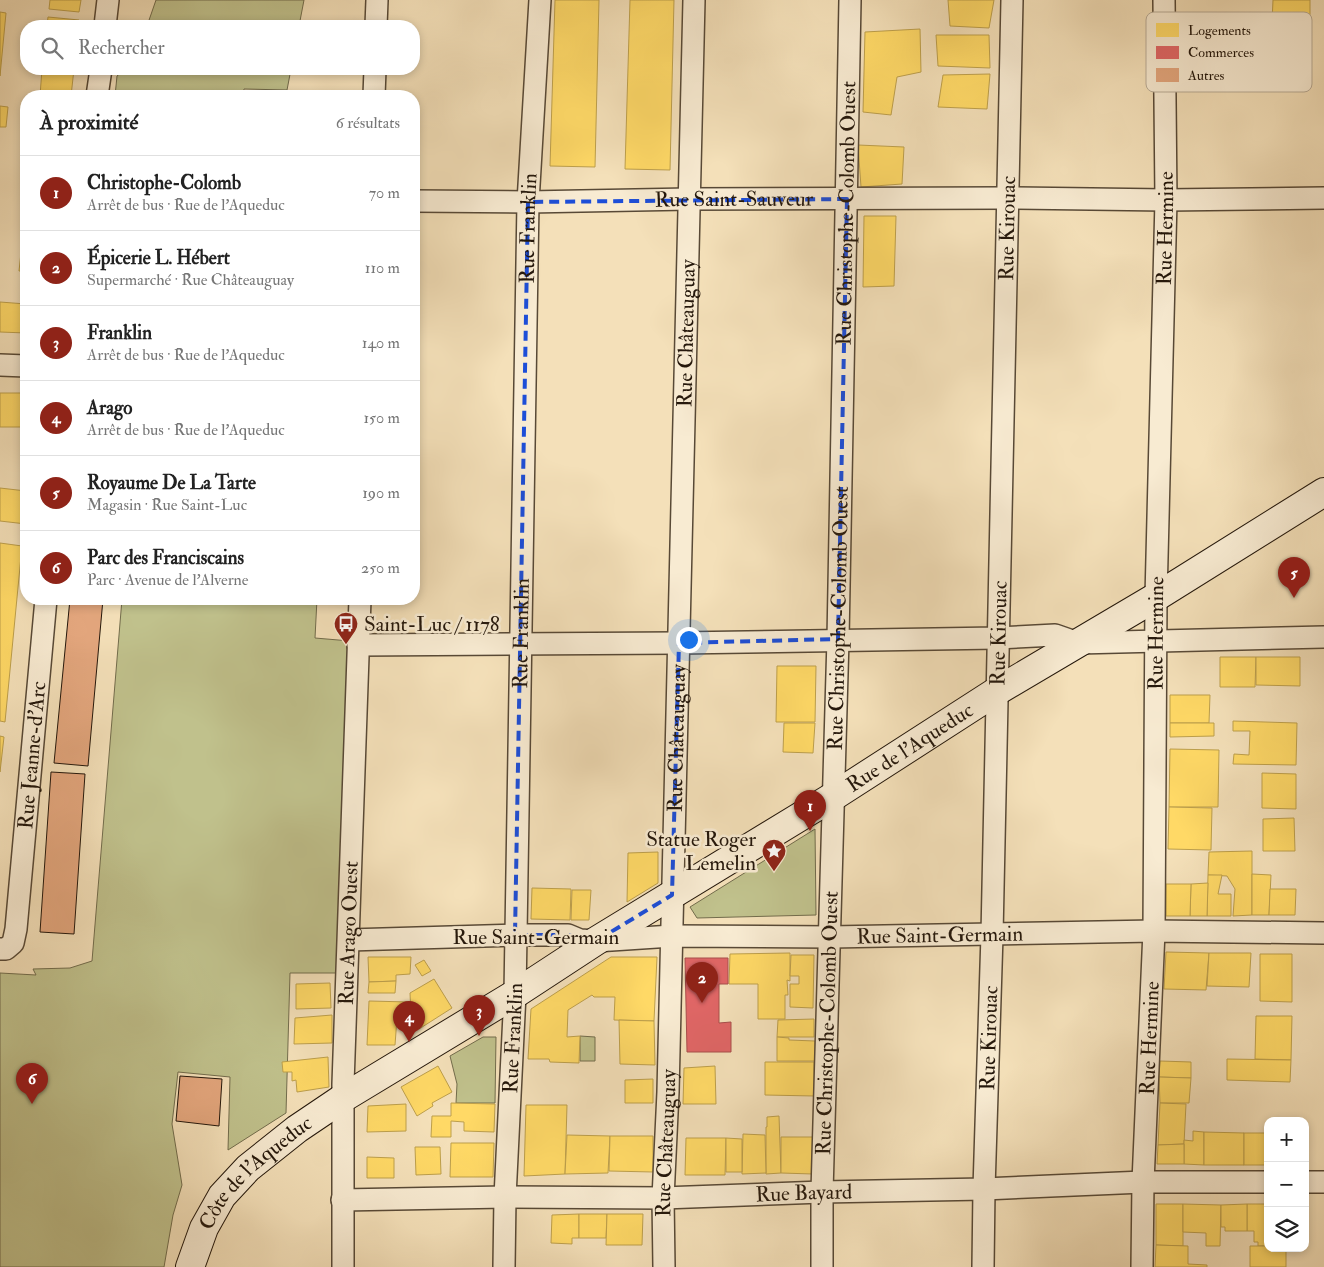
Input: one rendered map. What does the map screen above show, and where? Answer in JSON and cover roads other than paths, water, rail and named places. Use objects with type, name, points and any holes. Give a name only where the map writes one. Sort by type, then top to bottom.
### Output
[{"type":"street","points":[[106,20],[108,0]]},
{"type":"street","points":[[376,20],[377,0]]},
{"type":"street","name":"Rue Franklin","points":[[504,1267],[505,1197],[515,994],[519,643],[528,202],[540,0]]},
{"type":"street","name":"Rue Châteauguay","points":[[664,1267],[663,1198],[668,1092],[694,0]]},
{"type":"street","name":"Rue Christophe-Colomb Ouest","points":[[822,1267],[822,1192],[838,640],[850,0]]},
{"type":"street","name":"Rue Kirouac","points":[[984,1267],[984,1189],[992,935],[1012,0]]},
{"type":"street","points":[[98,90],[99,75]]},
{"type":"street","points":[[374,90],[375,75]]},
{"type":"street","name":"Rue Hermine","points":[[1142,1267],[1143,1182],[1154,931],[1156,597],[1166,200],[1165,92]]},
{"type":"street","name":"Rue Saint-Sauveur","points":[[420,201],[1324,198]]},
{"type":"street","points":[[0,365],[20,366]]},
{"type":"street","name":"Rue de l'Aqueduc","points":[[343,1098],[515,994],[596,941],[834,796],[997,691],[1156,597],[1324,492]]},
{"type":"street","name":"Rue Jeanne-d'Arc","points":[[7,946],[45,605]]},
{"type":"street","name":"Rue Arago Ouest","points":[[343,1267],[343,1098],[360,605]]},
{"type":"street","points":[[358,644],[679,643],[998,638],[1055,635],[1078,643],[1324,638]]},
{"type":"street","name":"Rue Saint-Germain","points":[[349,940],[515,935],[568,935],[580,940],[596,941],[672,936],[830,937],[1154,931],[1324,933]]},
{"type":"street","name":"Côte de l'Aqueduc","points":[[190,1267],[204,1228],[222,1196],[248,1168],[272,1148],[343,1098]]},
{"type":"street","name":"Rue Bayard","points":[[342,1200],[505,1197],[663,1198],[822,1192],[984,1189],[1143,1182],[1264,1182]]},
{"type":"street","points":[[1309,1182],[1324,1182]]},
{"type":"place","name":"Royaume De La Tarte","points":[[1294,598]]},
{"type":"place","name":"Saint-Luc / 1178","points":[[346,645]]},
{"type":"place","name":"Christophe-Colomb","points":[[810,831]]},
{"type":"place","name":"Statue Roger Lemelin","points":[[774,872]]},
{"type":"place","name":"Épicerie L. Hébert","points":[[702,1003]]},
{"type":"place","name":"Franklin","points":[[479,1036]]},
{"type":"place","name":"Arago","points":[[409,1042]]},
{"type":"place","name":"Parc des Franciscains","points":[[32,1104]]}]
